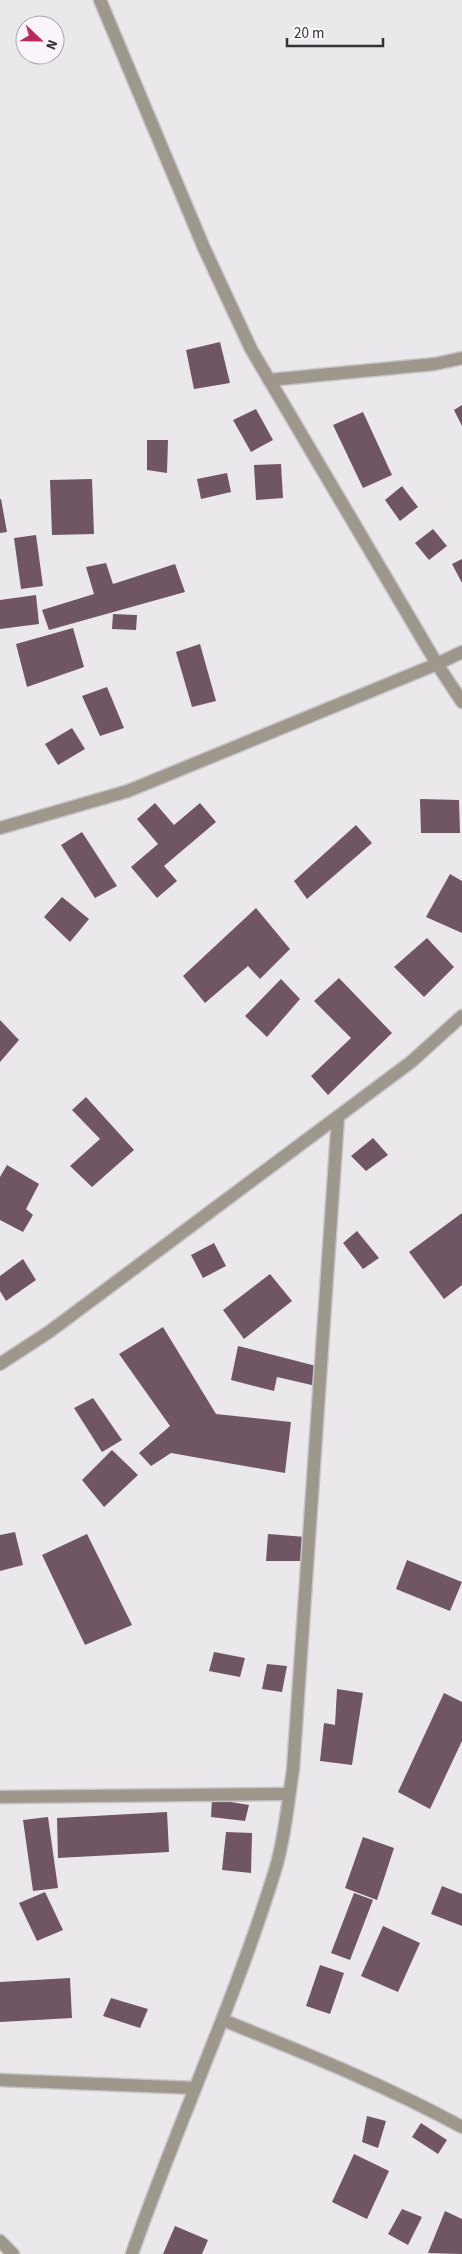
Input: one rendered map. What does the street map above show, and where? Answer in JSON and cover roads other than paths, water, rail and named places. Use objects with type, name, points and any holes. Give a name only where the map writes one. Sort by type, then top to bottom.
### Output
[{"type":"street","points":[[100,0],[204,248],[251,349],[437,664],[462,702]]},
{"type":"street","points":[[270,380],[435,364],[462,358]]},
{"type":"street","points":[[0,828],[128,791],[462,652]]},
{"type":"street","points":[[0,1364],[49,1332],[412,1062],[462,1016]]},
{"type":"street","points":[[132,2254],[154,2192],[223,2020],[277,1865],[293,1770],[338,1117]]},
{"type":"street","points":[[0,1797],[289,1794]]},
{"type":"street","points":[[223,2020],[318,2059],[431,2110],[462,2127]]},
{"type":"street","points":[[0,2080],[195,2088]]},
{"type":"street","points":[[0,2241],[13,2254]]}]
